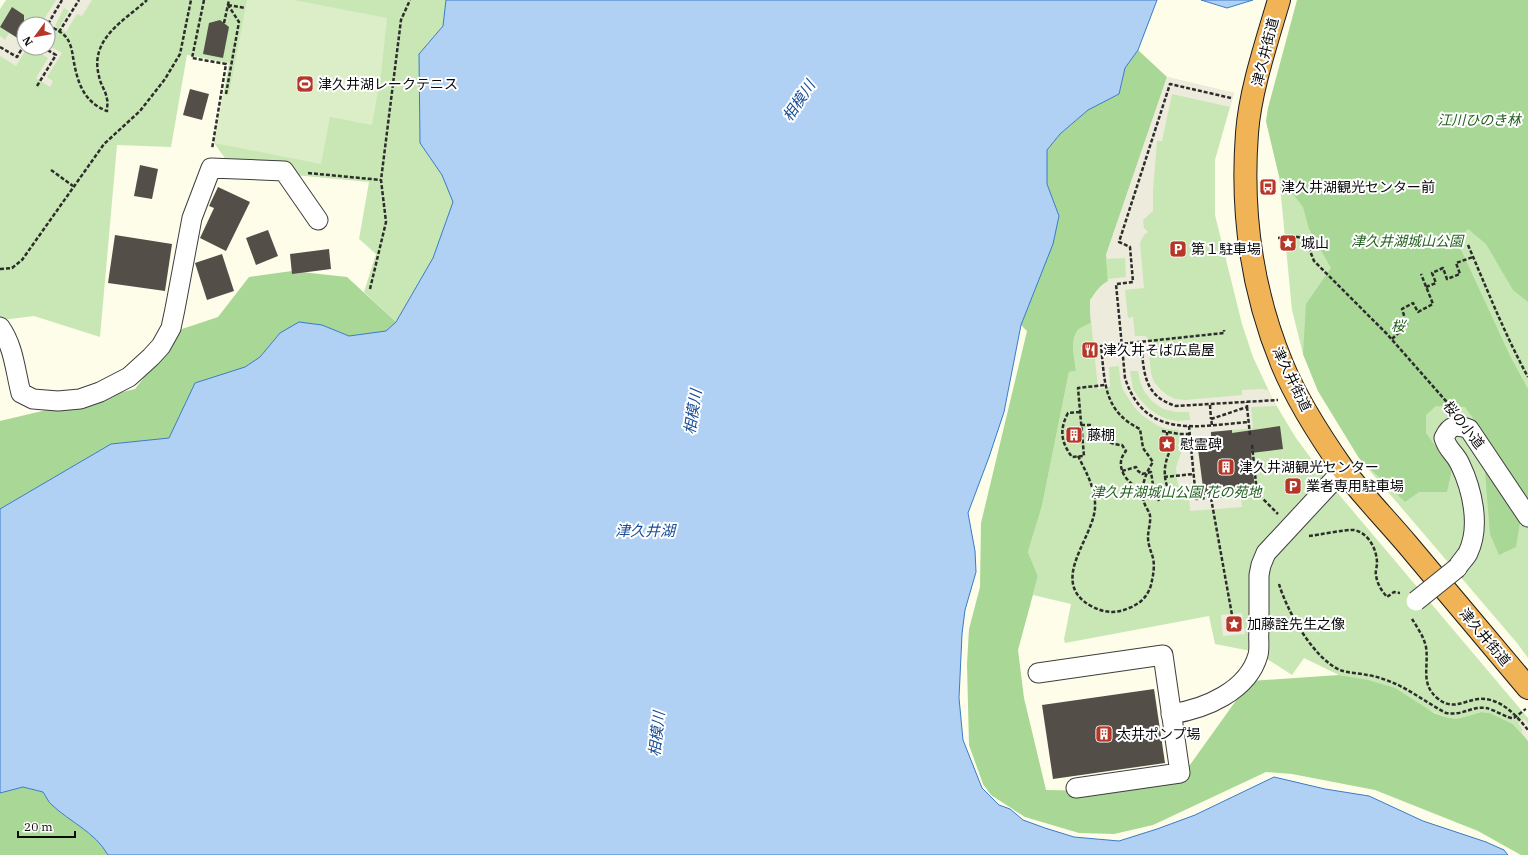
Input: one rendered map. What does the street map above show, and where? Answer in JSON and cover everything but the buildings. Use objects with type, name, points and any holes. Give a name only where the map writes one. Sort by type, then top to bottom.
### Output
[{"type":"highway","name":"津久井街道","points":[[1278,0],[1256,84],[1247,132],[1246,193],[1249,242],[1256,284],[1265,317],[1283,365],[1308,413],[1344,469],[1527,698]]},
{"type":"street","points":[[0,327],[8,340],[14,358],[21,393],[33,399],[58,401],[80,399],[100,392],[129,377],[161,346],[171,328],[192,218],[211,168],[284,172],[318,220]]},
{"type":"street","points":[[1411,605],[1457,568],[1468,553],[1473,533],[1473,511],[1466,479],[1459,462],[1446,447],[1444,438],[1452,427],[1460,425],[1469,429]]},
{"type":"street","name":"桜の小道","points":[[1469,429],[1528,517]]},
{"type":"street","points":[[1171,714],[1189,712],[1225,696],[1241,684],[1248,676],[1258,654],[1259,575],[1266,553],[1299,531],[1344,469]]},
{"type":"street","points":[[1038,674],[1163,655],[1180,773],[1076,788]]},
{"type":"path","points":[[53,16],[62,0]]},
{"type":"path","points":[[59,32],[79,0]]},
{"type":"path","points":[[56,30],[64,35],[71,46],[77,77],[82,90],[96,107],[107,112],[107,98],[99,76],[96,60],[102,42],[123,20],[147,0]]},
{"type":"path","points":[[0,269],[12,268],[22,260],[104,144],[140,111],[169,73],[180,54],[191,0]]},
{"type":"path","points":[[204,0],[192,58],[226,64],[212,143]]},
{"type":"path","points":[[224,23],[229,0]]},
{"type":"path","points":[[370,290],[386,222],[381,180],[401,20],[409,0]]},
{"type":"path","points":[[228,5],[245,8]]},
{"type":"path","points":[[226,94],[240,22],[228,5]]},
{"type":"path","points":[[0,47],[18,56]]},
{"type":"path","points":[[37,86],[55,56]]},
{"type":"path","points":[[1237,100],[1170,84],[1119,242],[1130,246],[1133,282],[1116,284],[1125,378],[1129,390],[1136,402],[1144,411],[1154,419],[1165,424],[1189,426],[1249,422]]},
{"type":"path","points":[[51,170],[73,186]]},
{"type":"path","points":[[284,172],[381,180]]},
{"type":"path","name":"桜の小道","points":[[1278,238],[1298,237],[1304,240],[1307,243],[1314,261],[1392,339],[1469,429]]},
{"type":"path","points":[[1468,245],[1501,322],[1528,377]]},
{"type":"path","points":[[1426,287],[1436,283],[1432,273],[1443,268],[1447,279],[1460,274],[1456,263],[1473,257]]},
{"type":"path","points":[[1392,339],[1406,325],[1402,309],[1413,303],[1418,312],[1433,304],[1422,274]]},
{"type":"path","points":[[1078,456],[1090,482],[1095,507],[1092,522],[1074,562],[1072,575],[1074,584],[1077,593],[1085,602],[1097,609],[1108,612],[1122,611],[1134,607],[1144,599],[1150,587],[1154,567],[1148,539],[1150,516],[1143,499],[1143,482],[1152,462],[1143,448],[1140,429],[1122,418],[1115,410],[1109,399],[1105,384],[1101,346],[1224,333],[1224,330]]},
{"type":"path","points":[[1141,342],[1146,380],[1157,397],[1166,403],[1176,406],[1278,400]]},
{"type":"path","points":[[1080,412],[1068,413],[1063,423],[1062,435],[1065,447],[1072,457],[1084,456],[1078,388],[1105,384]]},
{"type":"path","points":[[1247,402],[1250,434]]},
{"type":"path","points":[[1210,405],[1212,425]]},
{"type":"path","points":[[1211,419],[1247,407]]},
{"type":"path","points":[[1081,425],[1091,424],[1097,433],[1110,442],[1122,444],[1126,451],[1122,455],[1122,471],[1125,478],[1132,484]]},
{"type":"path","points":[[1189,426],[1196,499],[1257,493]]},
{"type":"path","points":[[1162,431],[1189,434]]},
{"type":"path","points":[[1167,432],[1167,437]]},
{"type":"path","points":[[1252,445],[1257,493],[1299,531],[1354,530],[1362,533],[1370,540],[1375,551],[1377,562],[1376,576],[1380,588],[1387,597],[1394,592],[1402,593],[1402,600],[1411,605],[1426,646],[1425,675],[1430,690],[1438,699],[1449,704],[1459,705],[1478,699],[1486,700],[1504,707],[1517,716],[1528,730]]},
{"type":"path","points":[[1169,453],[1165,466],[1164,477],[1173,499]]},
{"type":"path","points":[[1122,471],[1136,467],[1142,474],[1151,472],[1153,485],[1159,501]]},
{"type":"path","points":[[1164,477],[1194,474]]},
{"type":"path","points":[[1158,497],[1169,492]]},
{"type":"path","points":[[1211,498],[1232,615]]},
{"type":"path","points":[[1278,582],[1294,619],[1317,652],[1327,662],[1340,670],[1368,675],[1395,683],[1446,713],[1464,713],[1471,710],[1484,708],[1492,709],[1510,718],[1514,718],[1517,716],[1527,698]]},
{"type":"green space","points":[[6,0],[446,0],[443,26],[419,54],[420,143],[442,175],[453,202],[433,258],[396,322],[364,292],[376,254],[359,239],[369,182],[294,175],[230,165],[214,143],[229,63],[187,55],[171,147],[117,145],[100,337],[34,316],[2,320],[0,318],[0,9]]},
{"type":"green space","name":"津久井湖レークテニス","points":[[247,0],[294,0],[387,18],[381,74],[372,125],[330,117],[321,164],[214,143],[223,93],[229,94]]},
{"type":"green space","name":"桜","points":[[1297,0],[1528,0],[1528,302],[1513,290],[1486,244],[1468,229],[1457,241],[1511,358],[1528,389],[1528,515],[1521,516],[1516,547],[1499,555],[1490,534],[1484,459],[1488,439],[1465,407],[1436,406],[1426,415],[1426,433],[1452,469],[1447,492],[1419,492],[1405,502],[1359,458],[1318,391],[1303,354],[1306,304],[1331,268],[1309,229],[1303,207],[1279,176],[1266,121],[1268,108]]},
{"type":"green space","name":"津久井湖城山公園","points":[[1528,0],[1528,658],[1517,643],[1359,458],[1318,391],[1303,354],[1292,310],[1279,176],[1266,121]]},
{"type":"green space","points":[[1138,50],[1167,77],[1106,255],[1108,281],[1102,285],[1092,299],[1090,310],[1091,323],[1079,329],[1074,338],[1073,349],[1076,371],[1069,372],[1042,506],[1028,552],[1038,576],[1018,650],[1024,698],[1046,790],[1105,791],[1177,783],[1250,681],[1339,675],[1368,680],[1395,688],[1434,713],[1445,717],[1456,719],[1481,712],[1490,713],[1513,724],[1528,741],[1528,855],[1521,855],[1478,831],[1375,790],[1292,774],[1266,772],[1153,825],[1114,834],[1079,833],[1025,817],[991,795],[983,784],[969,745],[967,664],[969,629],[980,587],[981,523],[1027,331],[1021,325],[1059,216],[1047,184],[1047,150],[1060,134],[1088,110],[1119,94],[1125,68]]},
{"type":"green space","name":"津久井湖城山公園 花の苑地","points":[[1167,77],[1234,93],[1215,160],[1215,215],[1242,324],[1253,357],[1273,400],[1296,438],[1330,484],[1528,718],[1528,741],[1513,724],[1490,713],[1480,712],[1456,719],[1445,717],[1353,678],[1339,675],[1304,658],[1292,675],[1264,657],[1251,651],[1215,644],[1209,616],[1065,643],[1064,639],[1071,604],[1033,595],[1038,576],[1028,552],[1042,506],[1069,372],[1076,371],[1073,349],[1074,338],[1079,329],[1091,323],[1108,281],[1106,255]]},
{"type":"green space","points":[[292,271],[347,277],[396,322],[386,331],[349,336],[322,325],[280,333],[260,357],[245,367],[195,383],[169,438],[111,444],[0,509],[0,421],[135,389],[182,329],[218,317],[249,277]]},
{"type":"green space","points":[[23,787],[43,792],[51,804],[96,840],[108,855],[0,855],[0,793]]},
{"type":"shaded area","points":[[56,0],[92,0],[82,16],[77,14],[66,32],[59,28],[69,11],[64,8],[56,24],[56,16],[46,16]]},
{"type":"shaded area","points":[[9,33],[16,37],[16,56],[22,56],[16,66],[0,56],[0,36],[5,40]]},
{"type":"shaded area","points":[[56,50],[62,53],[47,77],[53,81],[50,87],[36,78],[48,58],[45,56],[56,56]]},
{"type":"shaded area","points":[[1167,77],[1234,93],[1230,107],[1172,94],[1162,141],[1157,141],[1153,211],[1143,220],[1144,228],[1148,232],[1144,235],[1140,243],[1144,288],[1125,290],[1128,318],[1133,317],[1135,336],[1145,336],[1151,341],[1154,354],[1149,354],[1151,373],[1154,382],[1167,395],[1175,399],[1185,400],[1242,395],[1242,390],[1268,390],[1276,406],[1251,407],[1253,428],[1211,432],[1211,439],[1197,441],[1204,495],[1240,491],[1242,507],[1190,511],[1189,495],[1184,495],[1181,492],[1177,480],[1176,467],[1181,453],[1179,430],[1167,429],[1158,426],[1143,416],[1135,408],[1123,390],[1119,366],[1109,367],[1110,387],[1098,389],[1090,300],[1101,286],[1108,281],[1108,279],[1126,277],[1125,258],[1107,259],[1106,255]],"holes":[[[1130,371],[1138,371],[1144,391],[1152,401],[1163,409],[1176,412],[1189,412],[1190,420],[1177,421],[1167,419],[1148,408],[1133,389]]]},
{"type":"shaded area","points":[[1242,613],[1245,634],[1223,636],[1221,615]]},
{"type":"shaded area","points":[[1524,719],[1528,724],[1528,741],[1522,733],[1522,728],[1518,723]]},
{"type":"water","name":"津久井湖","points":[[446,0],[1157,0],[1138,50],[1125,68],[1119,94],[1088,110],[1060,134],[1047,150],[1047,184],[1059,216],[1053,244],[1021,325],[1004,412],[968,513],[975,551],[976,572],[965,610],[962,634],[959,698],[963,740],[982,788],[999,805],[1010,809],[1023,820],[1074,837],[1119,841],[1195,815],[1274,777],[1325,789],[1369,796],[1423,821],[1486,842],[1504,850],[1508,855],[108,855],[96,840],[51,804],[43,792],[23,787],[0,793],[0,509],[111,444],[169,438],[195,383],[245,367],[260,357],[280,333],[299,322],[322,325],[349,336],[386,331],[396,322],[433,258],[453,202],[442,175],[420,143],[419,54],[443,26]]},
{"type":"water","points":[[1201,0],[1253,0],[1227,8]]},
{"type":"place","name":"津久井湖レークテニス","points":[[305,84]]},
{"type":"place","name":"津久井湖観光センター前","points":[[1268,187]]},
{"type":"place","name":"城山","points":[[1288,243]]},
{"type":"place","name":"第１駐車場","points":[[1178,249]]},
{"type":"place","name":"津久井そば広島屋","points":[[1090,350]]},
{"type":"place","name":"藤棚","points":[[1074,435]]},
{"type":"place","name":"慰霊碑","points":[[1167,444]]},
{"type":"place","name":"津久井湖観光センター","points":[[1226,467]]},
{"type":"place","name":"業者専用駐車場","points":[[1293,486]]},
{"type":"place","name":"加藤詮先生之像","points":[[1234,624]]},
{"type":"place","name":"太井ポンプ場","points":[[1104,734]]},
{"type":"water label","name":"相模川","points":[[799,101]]},
{"type":"water label","name":"相模川","points":[[693,412]]},
{"type":"water label","name":"相模川","points":[[657,734]]},
{"type":"park label","name":"江川ひのき林","points":[[1479,120]]}]
